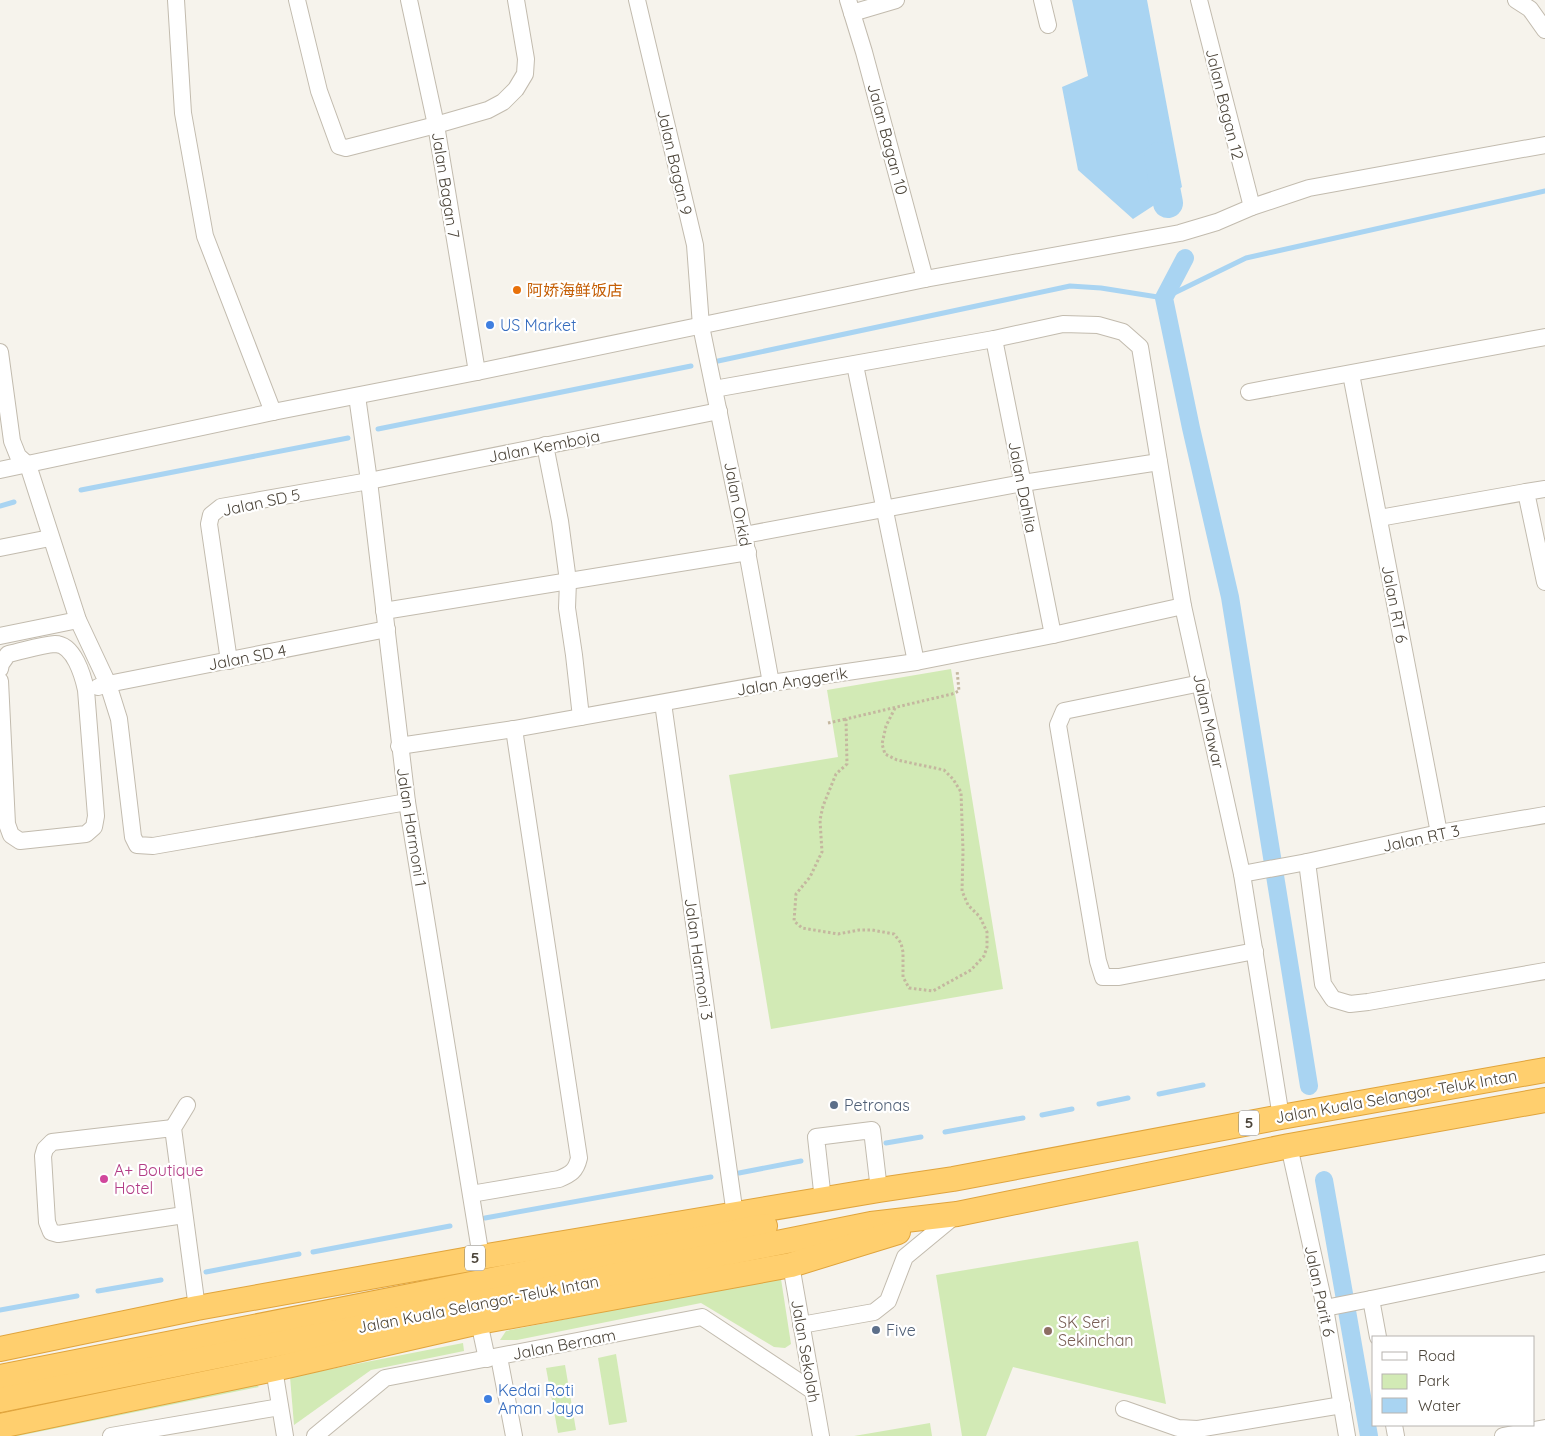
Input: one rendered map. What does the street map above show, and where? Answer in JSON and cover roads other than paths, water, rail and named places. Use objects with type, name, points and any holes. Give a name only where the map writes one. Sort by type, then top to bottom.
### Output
[{"type":"highway","name":"Jalan Kuala Selangor-Teluk Intan","points":[[0,1377],[731,1224],[823,1200],[953,1179],[1281,1117],[1545,1070]]},
{"type":"highway","name":"Jalan Kuala Selangor-Teluk Intan","points":[[0,1400],[871,1224],[957,1214],[1289,1146],[1545,1100]]},
{"type":"highway","name":"Jalan Kuala Selangor-Teluk Intan","points":[[0,1349],[197,1308],[481,1257],[869,1207],[953,1179]]},
{"type":"highway","name":"Jalan Kuala Selangor-Teluk Intan","points":[[791,1265],[957,1214]]},
{"type":"highway","name":"5","points":[[0,1426],[274,1369],[479,1322],[791,1265]]},
{"type":"street","points":[[176,0],[183,113],[205,236],[273,412]]},
{"type":"street","points":[[297,0],[318,91],[339,146],[346,148],[488,110],[503,102],[516,89],[525,74],[526,59],[516,0]]},
{"type":"street","name":"Jalan Bagan 7","points":[[409,0],[436,125],[477,372]]},
{"type":"street","name":"Jalan Bagan 9","points":[[637,0],[695,245],[701,326]]},
{"type":"street","points":[[850,7],[896,0]]},
{"type":"street","points":[[1042,0],[1048,25]]},
{"type":"street","name":"Jalan Bagan 12","points":[[1199,0],[1252,207]]},
{"type":"street","points":[[1516,0],[1530,9],[1545,30]]},
{"type":"street","name":"Jalan Bagan 10","points":[[850,7],[864,52],[925,279]]},
{"type":"street","points":[[0,470],[273,412],[477,372],[925,279],[1180,233],[1217,222],[1252,207],[1309,188],[1545,146]]},
{"type":"street","name":"Jalan Mawar","points":[[994,339],[1063,324],[1098,324],[1123,332],[1140,347],[1183,606],[1242,874],[1281,1117]]},
{"type":"street","name":"Jalan Orkid","points":[[701,326],[748,552],[771,683]]},
{"type":"street","points":[[1249,392],[1545,337]]},
{"type":"street","points":[[714,389],[994,339]]},
{"type":"street","name":"Jalan Dahlia","points":[[994,339],[1053,635]]},
{"type":"street","points":[[0,352],[12,442],[18,456],[28,465],[78,620],[108,684],[119,718],[133,837],[137,845],[153,846],[407,802]]},
{"type":"street","points":[[855,365],[916,662]]},
{"type":"street","name":"Jalan RT 6","points":[[1352,374],[1438,833]]},
{"type":"street","name":"Jalan Harmoni 1","points":[[357,396],[369,481],[407,802],[481,1257]]},
{"type":"street","name":"Jalan Kemboja","points":[[369,481],[719,410]]},
{"type":"street","points":[[545,445],[560,521],[568,581],[566,608],[574,655],[581,717]]},
{"type":"street","points":[[744,534],[1023,483],[1159,462]]},
{"type":"street","name":"Jalan SD 5","points":[[229,661],[209,524],[211,514],[221,507],[369,481]]},
{"type":"street","points":[[1379,518],[1545,489]]},
{"type":"street","points":[[1526,492],[1545,582]]},
{"type":"street","points":[[0,548],[50,538]]},
{"type":"street","points":[[384,611],[748,552]]},
{"type":"street","name":"Jalan Anggerik","points":[[399,746],[663,704],[771,683],[916,662],[1053,635],[1183,606]]},
{"type":"street","points":[[0,636],[78,620]]},
{"type":"street","name":"Jalan SD 4","points":[[86,690],[108,684],[387,630]]},
{"type":"street","points":[[0,669],[8,654],[57,644],[67,649],[83,672],[96,816],[94,827],[86,834],[20,841],[11,835],[8,824],[0,681]]},
{"type":"street","points":[[1201,683],[1064,711],[1058,725],[1098,961],[1103,977],[1119,977],[1255,951]]},
{"type":"street","name":"Jalan Harmoni 3","points":[[663,704],[731,1224]]},
{"type":"street","points":[[471,1194],[559,1179],[569,1175],[576,1167],[579,1158],[514,729]]},
{"type":"street","name":"Jalan RT 3","points":[[1242,874],[1302,863],[1438,833],[1545,815]]},
{"type":"street","points":[[1302,863],[1323,984],[1333,999],[1350,1004],[1368,1002],[1545,971]]},
{"type":"street","points":[[187,1105],[173,1128],[197,1308]]},
{"type":"street","points":[[173,1128],[52,1142],[45,1149],[43,1156],[47,1222],[51,1232],[58,1234],[184,1214]]},
{"type":"street","points":[[823,1200],[816,1137],[872,1130],[878,1190]]},
{"type":"street","name":"Jalan Parit 6","points":[[1289,1146],[1329,1307],[1347,1436]]},
{"type":"street","points":[[801,1326],[874,1312],[888,1302],[905,1257],[957,1214]]},
{"type":"street","points":[[1329,1307],[1545,1264]]},
{"type":"street","name":"Jalan Sekolah","points":[[791,1265],[821,1436]]},
{"type":"street","points":[[1365,1300],[1378,1336]]},
{"type":"street","name":"Jalan Bernam","points":[[315,1436],[385,1378],[702,1318],[813,1391]]},
{"type":"street","points":[[479,1322],[493,1358],[514,1436]]},
{"type":"street","points":[[274,1369],[285,1436]]},
{"type":"street","points":[[1124,1409],[1178,1428],[1198,1428],[1342,1405]]},
{"type":"street","points":[[112,1436],[192,1429],[280,1407]]},
{"type":"street","points":[[1503,1436],[1545,1428]]},
{"type":"water","points":[[1072,0],[1147,0],[1182,187],[1133,219],[1078,170],[1062,87],[1088,76]]},
{"type":"waterway","points":[[1159,157],[1168,203]]},
{"type":"waterway","points":[[718,361],[1070,286],[1101,288],[1164,298],[1246,258],[1545,191]]},
{"type":"waterway","points":[[1185,258],[1164,298],[1191,428],[1230,597],[1309,1086]]},
{"type":"waterway","points":[[378,429],[691,366]]},
{"type":"waterway","points":[[81,490],[348,438]]},
{"type":"waterway","points":[[0,506],[14,502]]},
{"type":"waterway","points":[[1159,1094],[1203,1085]]},
{"type":"waterway","points":[[1099,1104],[1128,1098]]},
{"type":"waterway","points":[[1042,1115],[1072,1109]]},
{"type":"waterway","points":[[945,1132],[1023,1118]]},
{"type":"waterway","points":[[886,1143],[921,1137]]},
{"type":"waterway","points":[[739,1173],[801,1161]]},
{"type":"waterway","points":[[485,1218],[711,1177]]},
{"type":"waterway","points":[[1324,1180],[1369,1436]]},
{"type":"waterway","points":[[313,1252],[450,1226]]},
{"type":"waterway","points":[[206,1272],[299,1254]]},
{"type":"waterway","points":[[98,1291],[161,1280]]},
{"type":"waterway","points":[[0,1310],[77,1296]]},
{"type":"place","name":"阿娇海鲜饭店","points":[[517,290]]},
{"type":"place","name":"US Market","points":[[490,325]]},
{"type":"place","name":"Petronas","points":[[834,1105]]},
{"type":"place","name":"A+ Boutique Hotel","points":[[104,1179]]},
{"type":"place","name":"Five","points":[[876,1330]]},
{"type":"place","name":"SK Seri Sekinchan","points":[[1048,1331]]},
{"type":"place","name":"Kedai Roti Aman Jaya","points":[[488,1399]]}]
